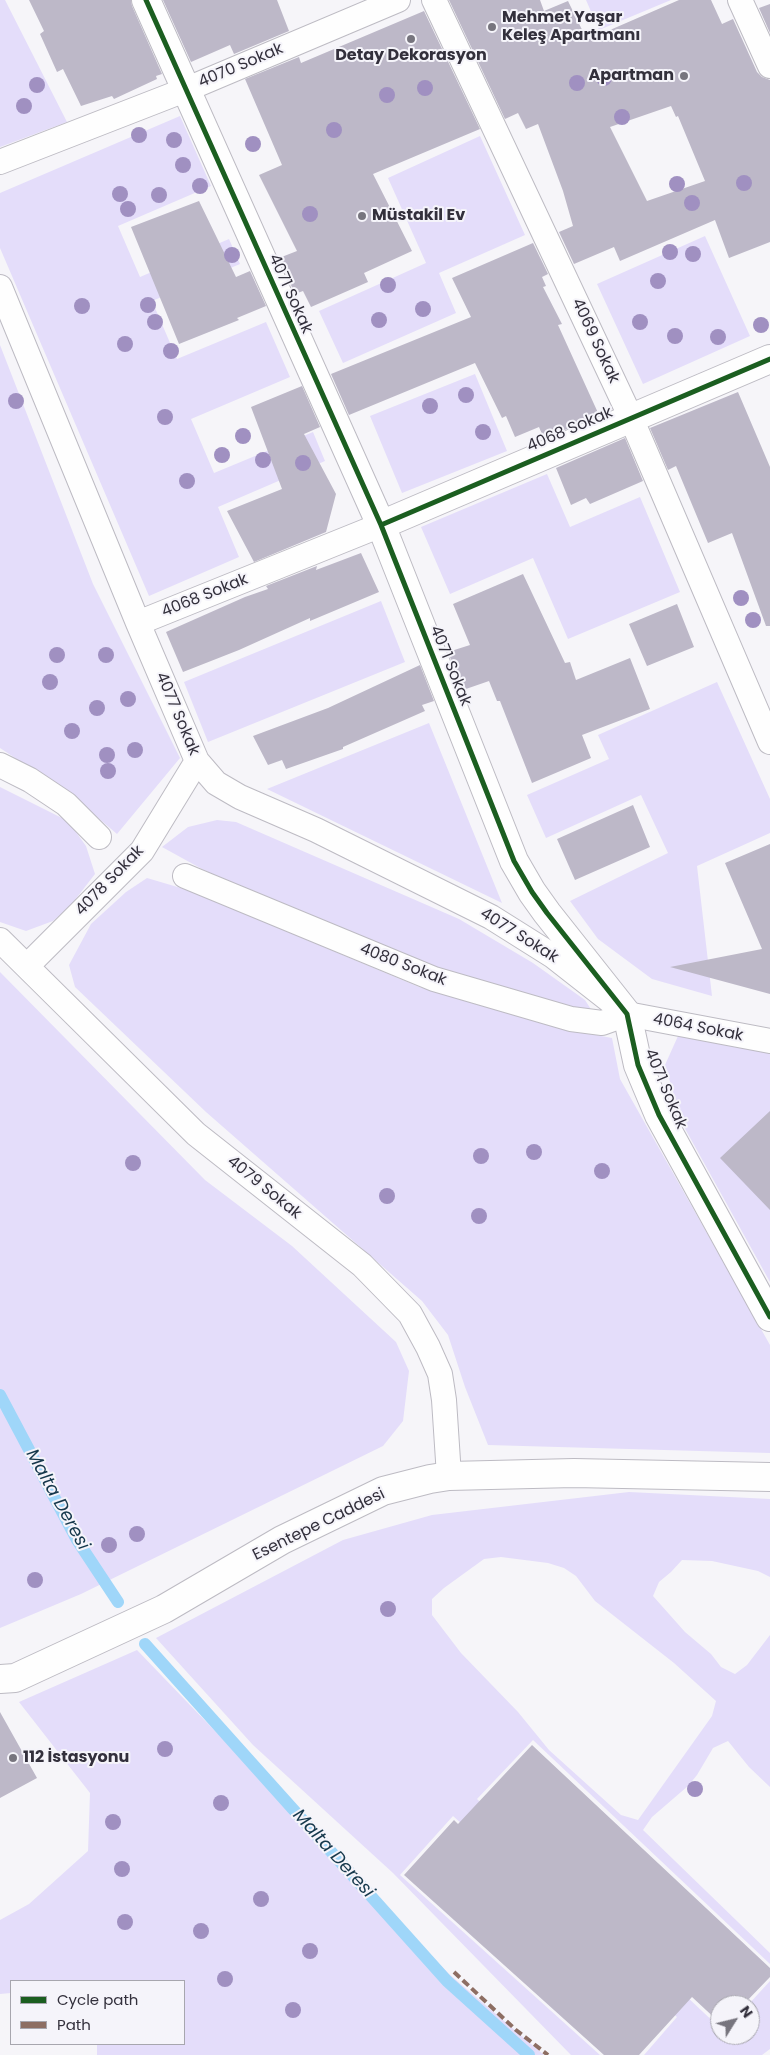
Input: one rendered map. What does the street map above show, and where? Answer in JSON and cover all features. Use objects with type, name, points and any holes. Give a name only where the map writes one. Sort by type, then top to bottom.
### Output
[{"type":"street","name":"4071 Sokak","points":[[146,0],[381,525],[521,875],[547,913],[626,1014],[638,1064],[659,1115],[770,1317]]},
{"type":"street","name":"4068 Sokak","points":[[381,525],[770,358]]},
{"type":"street","name":"Esentepe Caddesi","points":[[5,1681],[164,1609],[282,1540],[383,1492],[449,1476],[574,1473],[770,1477]]},
{"type":"lane","name":"4070 Sokak","points":[[0,162],[185,90],[398,0]]},
{"type":"lane","name":"4069 Sokak","points":[[434,0],[631,418],[770,742]]},
{"type":"lane","points":[[740,0],[770,66]]},
{"type":"lane","name":"4077 Sokak","points":[[0,287],[138,623],[197,760],[216,783],[240,797],[316,830],[491,917],[553,956],[626,1014]]},
{"type":"lane","name":"4068 Sokak","points":[[138,623],[381,525]]},
{"type":"lane","name":"4078 Sokak","points":[[27,966],[142,852],[197,760]]},
{"type":"lane","points":[[0,765],[30,780],[66,804],[99,837]]},
{"type":"lane","name":"4080 Sokak","points":[[186,876],[434,979],[571,1019],[602,1023],[626,1014]]},
{"type":"lane","name":"4079 Sokak","points":[[0,940],[196,1134],[362,1266],[410,1314],[440,1374],[444,1400],[449,1476]]},
{"type":"lane","name":"4064 Sokak","points":[[626,1014],[770,1042]]},
{"type":"shaded area","points":[[0,0],[5,0],[67,122],[0,147]]},
{"type":"shaded area","points":[[586,0],[671,0],[599,30]]},
{"type":"shaded area","points":[[180,116],[211,186],[118,226],[140,277],[229,239],[240,264],[152,301],[177,359],[266,322],[290,377],[191,419],[214,473],[313,432],[325,461],[218,507],[239,557],[149,596],[0,248],[0,193]]},
{"type":"shaded area","points":[[480,136],[525,235],[439,273],[456,313],[343,363],[319,311],[426,263],[388,178]]},
{"type":"shaded area","points":[[705,236],[750,336],[643,384],[597,284]]},
{"type":"shaded area","points":[[0,345],[93,584],[180,758],[117,834],[71,795],[0,748]]},
{"type":"shaded area","points":[[475,374],[507,451],[402,493],[370,416]]},
{"type":"shaded area","points":[[547,474],[570,527],[640,497],[680,592],[568,639],[533,558],[450,594],[421,527]]},
{"type":"shaded area","points":[[381,601],[405,662],[208,742],[184,682]]},
{"type":"shaded area","points":[[717,682],[770,799],[770,833],[697,866],[712,996],[652,979],[598,939],[570,901],[668,853],[641,795],[546,838],[527,795],[609,759],[598,735]]},
{"type":"shaded area","points":[[429,723],[502,903],[267,789]]},
{"type":"shaded area","points":[[0,787],[68,821],[86,846],[95,874],[71,905],[53,921],[26,931],[0,922]]},
{"type":"shaded area","points":[[217,820],[236,822],[459,919],[533,963],[585,1000],[592,1011],[572,1015],[433,970],[232,884],[162,847],[188,827]]},
{"type":"shaded area","points":[[147,878],[191,891],[419,987],[574,1031],[612,1038],[620,1079],[770,1345],[770,1453],[488,1445],[465,1387],[448,1335],[422,1301],[206,1112],[75,987],[69,965],[91,924],[126,892]]},
{"type":"shaded area","points":[[0,972],[205,1180],[292,1246],[396,1342],[409,1371],[403,1421],[383,1446],[81,1594],[0,1628]]},
{"type":"shaded area","points":[[678,1036],[770,1051],[770,1282],[683,1125],[665,1065]]},
{"type":"shaded area","points":[[629,1492],[770,1499],[770,1577],[758,1571],[712,1561],[682,1560],[659,1582],[653,1596],[685,1632],[711,1654],[721,1667],[735,1674],[747,1665],[770,1635],[770,1787],[749,1767],[728,1741],[713,1748],[688,1786],[652,1817],[643,1830],[770,1953],[770,1964],[533,1740],[477,1799],[710,2019],[710,2045],[760,2045],[760,1995],[757,1995],[770,1981],[770,2049],[762,2055],[644,2055],[677,2017],[453,1816],[400,1875],[600,2055],[571,2055],[393,1873],[253,1745],[156,1638],[343,1540],[432,1515]],"holes":[[[501,1557],[548,1563],[564,1568],[576,1576],[595,1601],[674,1663],[716,1701],[712,1716],[638,1820],[621,1815],[549,1750],[518,1712],[461,1653],[432,1615],[432,1599],[484,1559]]]},
{"type":"shaded area","points":[[137,1650],[449,1974],[544,2055],[97,2055],[97,2045],[185,2045],[185,1980],[10,1980],[10,1993],[0,1994],[0,1920],[29,1904],[88,1851],[90,1793],[19,1702]]},
{"type":"building","points":[[29,0],[131,0],[162,74],[156,76],[157,79],[114,99],[112,96],[81,106],[63,69],[57,72],[40,34],[44,31]]},
{"type":"building","points":[[163,0],[277,0],[289,31],[234,54],[230,45],[191,62]]},
{"type":"building","points":[[449,0],[540,0],[544,11],[568,1],[587,40],[679,0],[711,0],[722,24],[733,19],[757,72],[762,77],[770,80],[770,242],[729,258],[715,220],[620,261],[614,247],[574,264],[559,232],[573,226],[563,191],[538,124],[526,129],[518,113],[505,119]],"holes":[[[671,106],[676,117],[678,116],[705,181],[647,201],[610,127]]]},
{"type":"building","points":[[770,4],[770,33],[759,8]]},
{"type":"building","points":[[424,11],[480,129],[373,174],[412,251],[364,273],[368,282],[311,307],[303,291],[295,294],[279,258],[297,251],[259,175],[282,165],[245,79],[299,57],[301,63]]},
{"type":"building","points":[[199,201],[236,277],[250,271],[266,306],[237,318],[239,320],[179,344],[131,227]]},
{"type":"building","points":[[533,243],[548,274],[542,277],[546,286],[543,287],[562,324],[558,325],[599,415],[544,439],[539,427],[515,437],[506,416],[502,418],[475,363],[349,415],[331,374],[471,317],[452,278]]},
{"type":"building","points":[[302,386],[320,427],[304,434],[336,494],[326,532],[254,562],[227,511],[282,489],[251,407]]},
{"type":"building","points":[[738,392],[770,467],[770,626],[766,626],[732,533],[708,543],[676,466],[668,470],[650,428]]},
{"type":"building","points":[[625,438],[643,481],[590,504],[586,498],[571,505],[556,468]]},
{"type":"building","points":[[361,553],[379,592],[310,621],[310,618],[239,650],[183,672],[166,632],[245,597],[268,589],[266,586],[317,566],[316,570]]},
{"type":"building","points":[[523,574],[565,663],[570,662],[576,680],[630,658],[650,709],[582,735],[591,758],[532,783],[500,701],[497,701],[489,681],[463,690],[448,652],[470,645],[453,604]]},
{"type":"building","points":[[677,604],[694,647],[647,666],[629,624]]},
{"type":"building","points":[[420,665],[434,701],[422,705],[425,711],[343,747],[343,749],[286,769],[282,760],[268,765],[253,736],[328,708]]},
{"type":"building","points":[[633,805],[650,847],[575,880],[557,839]]},
{"type":"building","points":[[770,844],[770,994],[670,967],[762,949],[725,863]]},
{"type":"building","points":[[770,1111],[770,1210],[720,1158]]},
{"type":"building","name":"112 İstasyonu","points":[[0,1712],[37,1778],[0,1798]]},
{"type":"building","points":[[532,1745],[770,1968],[770,1977],[753,1995],[710,1995],[710,2014],[692,1997],[639,2055],[604,2055],[404,1875],[454,1820],[458,1824]]},
{"type":"waterway","name":"Malta Deresi","points":[[0,1395],[77,1540],[118,1602]]},
{"type":"waterway","name":"Malta Deresi","points":[[145,1644],[447,1981],[529,2055]]},
{"type":"marked path","points":[[454,1972],[516,2030],[548,2055]]},
{"type":"cycle path","points":[[146,0],[381,525],[514,861],[547,913],[627,1014],[638,1065],[659,1115],[770,1317]]},
{"type":"cycle path","points":[[381,525],[770,359]]},
{"type":"place","name":"Mehmet Yaşar Keleş Apartmanı","points":[[492,27]]},
{"type":"place","name":"Detay Dekorasyon","points":[[411,39]]},
{"type":"place","name":"Apartman","points":[[684,76]]},
{"type":"place","name":"Müstakil Ev","points":[[362,216]]},
{"type":"place","name":"112 İstasyonu","points":[[13,1758]]}]
